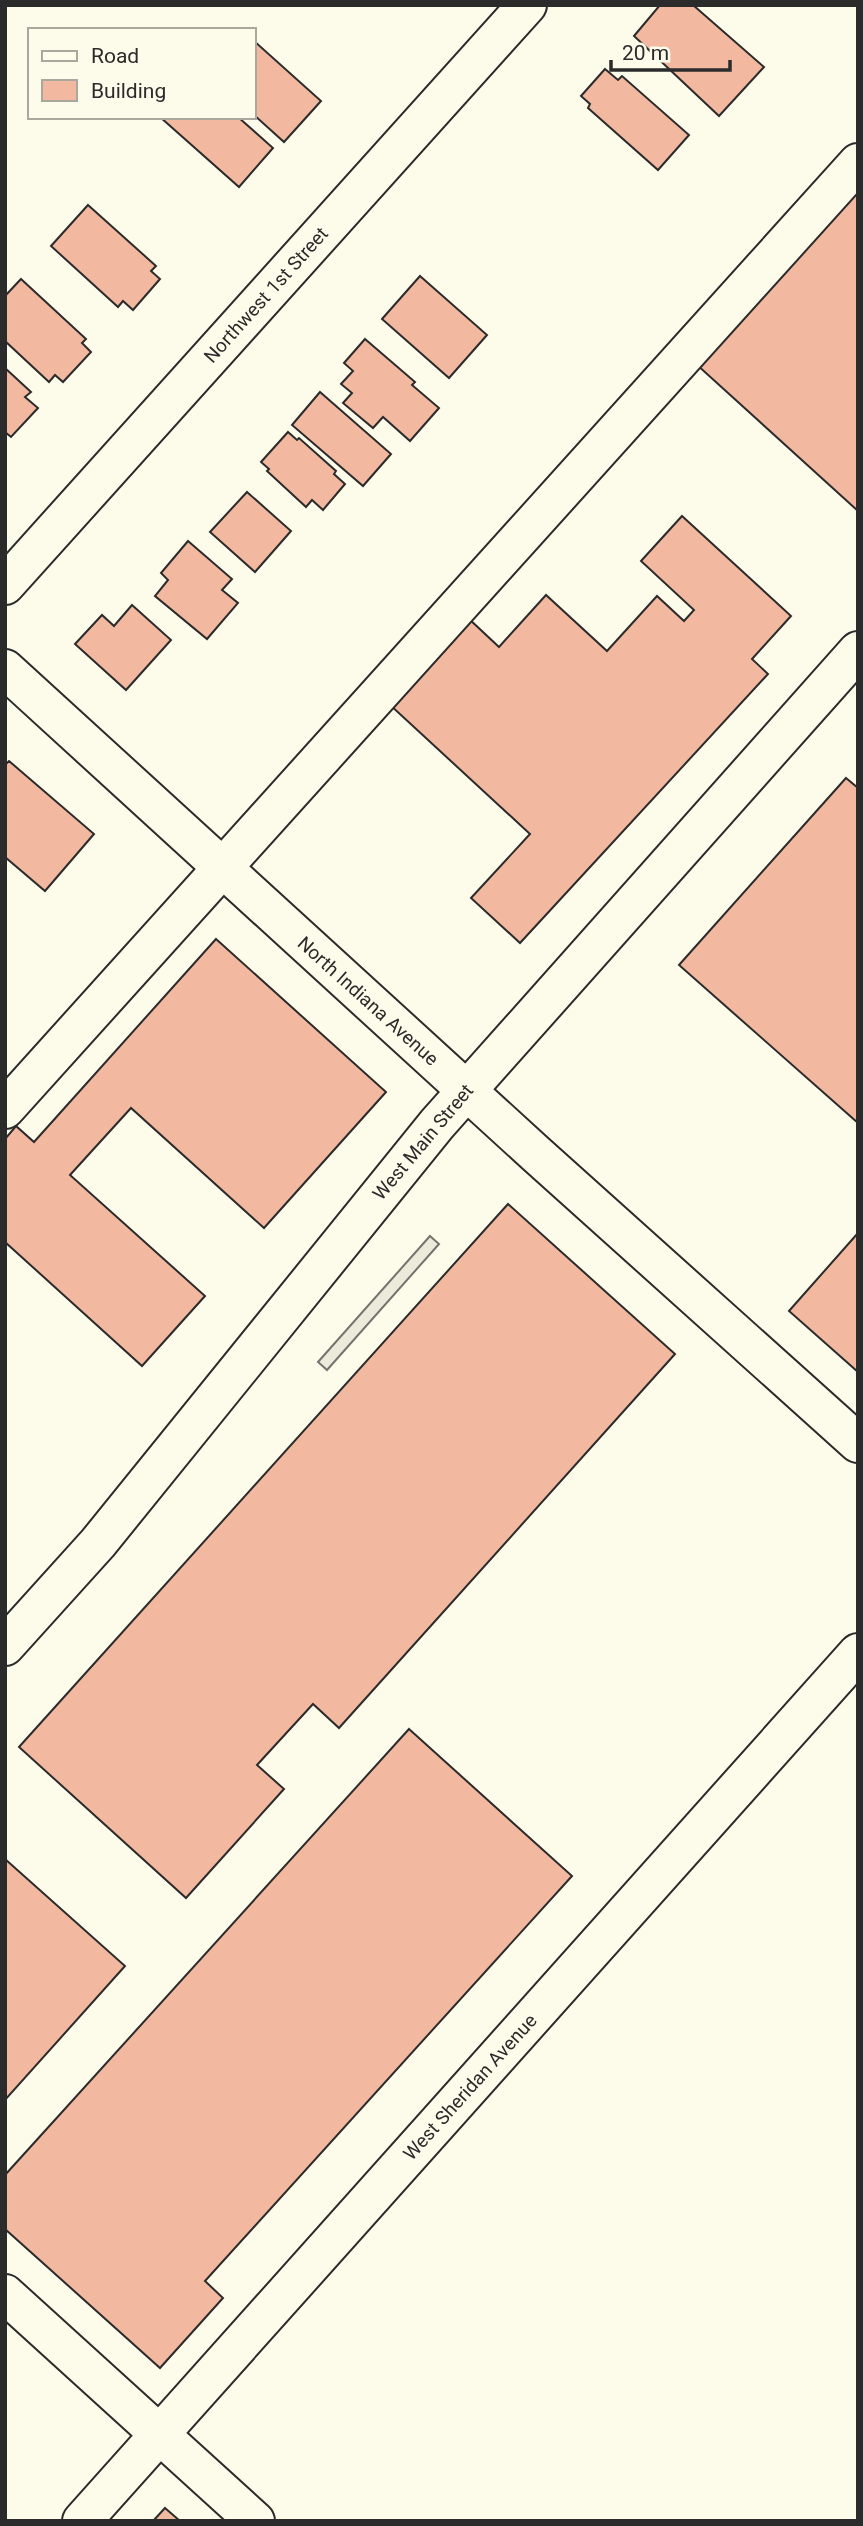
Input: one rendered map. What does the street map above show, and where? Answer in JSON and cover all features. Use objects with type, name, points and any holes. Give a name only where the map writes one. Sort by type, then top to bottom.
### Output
[{"type":"street","name":"Northwest 1st Street","points":[[5,585],[527,5]]},
{"type":"street","points":[[5,1109],[858,163]]},
{"type":"street","name":"West Main Street","points":[[5,1646],[98,1543],[466,1090],[858,651]]},
{"type":"street","name":"North Indiana Avenue","points":[[5,669],[858,1443]]},
{"type":"street","name":"West Sheridan Avenue","points":[[82,2521],[858,1653]]},
{"type":"street","points":[[5,2294],[255,2521]]},
{"type":"shaded area","points":[[430,1236],[439,1244],[327,1370],[318,1362]]},
{"type":"building","points":[[660,5],[693,5],[764,67],[719,116],[634,36]]},
{"type":"building","points":[[256,43],[321,101],[284,142],[256,117]]},
{"type":"building","points":[[605,69],[618,80],[622,76],[689,135],[658,170],[588,108],[590,104],[581,96]]},
{"type":"building","points":[[162,119],[240,119],[273,148],[239,187]]},
{"type":"building","points":[[858,187],[858,511],[696,364]]},
{"type":"building","points":[[88,205],[156,266],[151,271],[160,279],[133,310],[123,301],[118,307],[51,246]]},
{"type":"building","points":[[420,276],[487,335],[449,378],[382,319]]},
{"type":"building","points":[[21,279],[86,339],[82,343],[91,352],[63,382],[55,375],[49,382],[5,341],[5,296]]},
{"type":"building","points":[[365,339],[415,382],[412,385],[439,408],[410,441],[383,417],[373,428],[343,403],[352,393],[341,384],[353,371],[344,363]]},
{"type":"building","points":[[5,368],[31,392],[25,397],[38,408],[11,437],[5,432]]},
{"type":"building","points":[[320,392],[391,454],[363,486],[292,425]]},
{"type":"building","points":[[288,432],[297,440],[299,438],[336,471],[334,474],[345,484],[323,510],[312,500],[306,507],[267,471],[269,469],[261,462]]},
{"type":"building","points":[[247,492],[291,531],[255,572],[210,532]]},
{"type":"building","points":[[682,516],[791,616],[752,659],[768,674],[520,943],[471,898],[530,834],[389,704],[468,618],[499,647],[546,595],[607,651],[657,596],[684,621],[694,610],[641,561]]},
{"type":"building","points":[[188,541],[232,579],[222,590],[238,603],[207,639],[155,596],[168,580],[161,573]]},
{"type":"building","points":[[132,605],[171,640],[126,690],[75,644],[102,615],[114,626]]},
{"type":"building","points":[[9,761],[94,834],[45,891],[5,857],[5,765]]},
{"type":"building","points":[[846,778],[858,788],[858,1123],[679,965]]},
{"type":"building","points":[[216,939],[386,1092],[264,1228],[131,1108],[70,1175],[205,1296],[142,1366],[5,1242],[5,1139],[16,1126],[34,1142]]},
{"type":"building","points":[[508,1204],[675,1354],[339,1728],[313,1704],[257,1765],[284,1789],[186,1898],[19,1747]]},
{"type":"building","points":[[858,1233],[858,1372],[789,1311]]},
{"type":"building","points":[[409,1729],[572,1876],[205,2281],[223,2298],[160,2368],[5,2229],[5,2175]]},
{"type":"building","points":[[5,1859],[125,1966],[5,2100]]},
{"type":"building","points":[[165,2508],[180,2521],[153,2521]]}]
